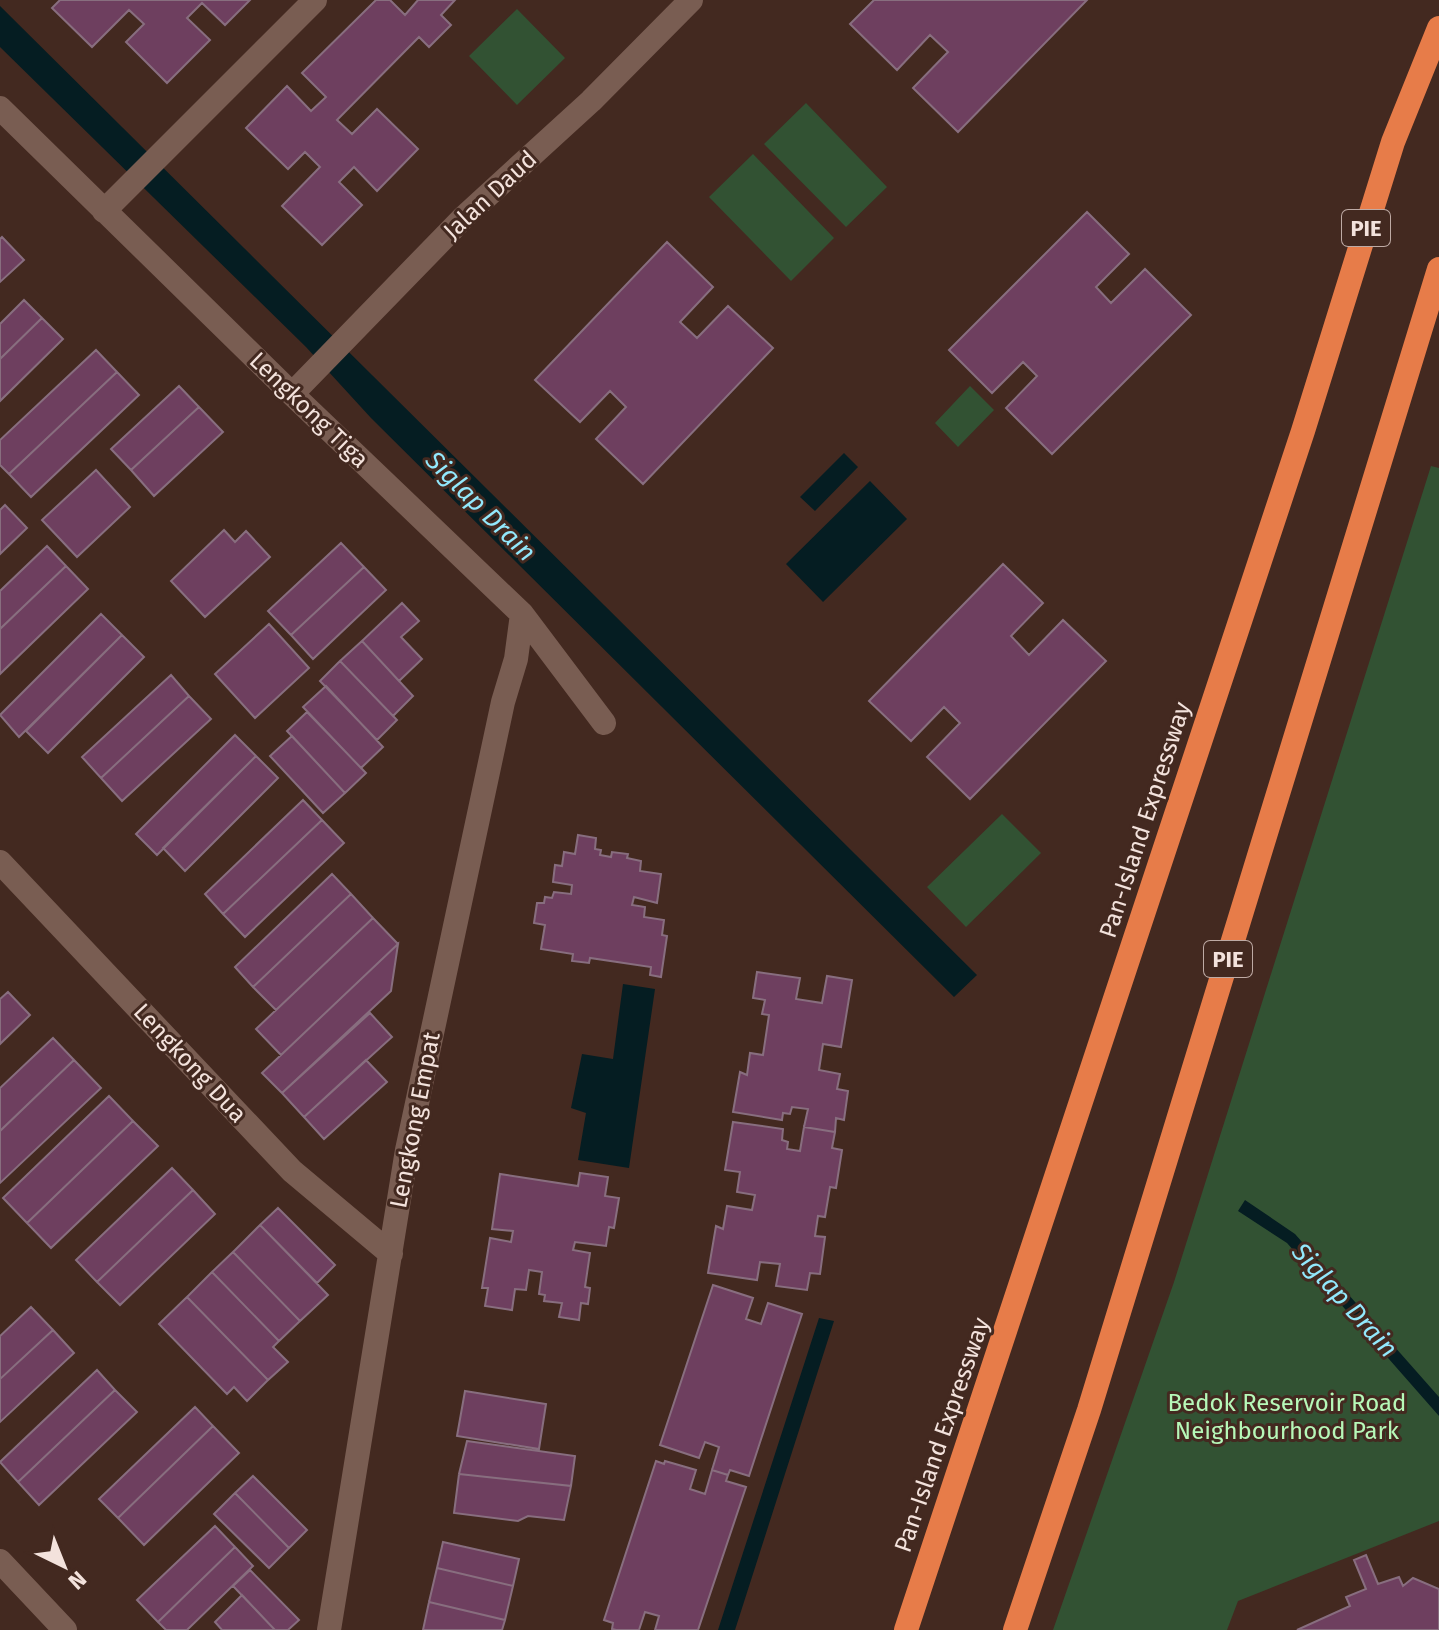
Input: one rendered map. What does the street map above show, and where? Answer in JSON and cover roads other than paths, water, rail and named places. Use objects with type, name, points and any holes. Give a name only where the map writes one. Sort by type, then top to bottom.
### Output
[{"type":"highway","name":"Pan-Island Expressway","points":[[906,1630],[1293,461],[1393,142],[1439,28]]},
{"type":"highway","name":"PIE","points":[[1015,1630],[1089,1410],[1437,279]]},
{"type":"street","points":[[104,211],[315,0]]},
{"type":"street","name":"Jalan Daud","points":[[292,394],[463,218],[591,101],[691,0]]},
{"type":"street","name":"Lengkong Tiga","points":[[0,108],[522,614],[604,723]]},
{"type":"street","name":"Lengkong Empat","points":[[329,1630],[407,1150],[503,702],[516,659],[522,614]]},
{"type":"street","name":"Lengkong Dua","points":[[0,862],[292,1171],[391,1254]]},
{"type":"street","points":[[0,1561],[65,1630]]},
{"type":"water","name":"Siglap Drain","points":[[0,6],[977,975],[954,997],[371,418],[306,347],[0,47]]},
{"type":"water","points":[[844,453],[858,467],[815,511],[800,497]]},
{"type":"water","points":[[870,481],[907,519],[823,602],[786,564]]},
{"type":"water","points":[[623,984],[655,989],[629,1168],[578,1160],[586,1113],[571,1108],[582,1054],[613,1059]]},
{"type":"water","name":"Siglap Drain","points":[[1245,1200],[1295,1234],[1439,1397],[1439,1416],[1287,1243],[1238,1211]]},
{"type":"water","points":[[819,1318],[834,1321],[735,1630],[718,1630]]},
{"type":"park label","name":"Bedok Reservoir Road Neighbourhood Park","points":[[1287,1417]]}]
